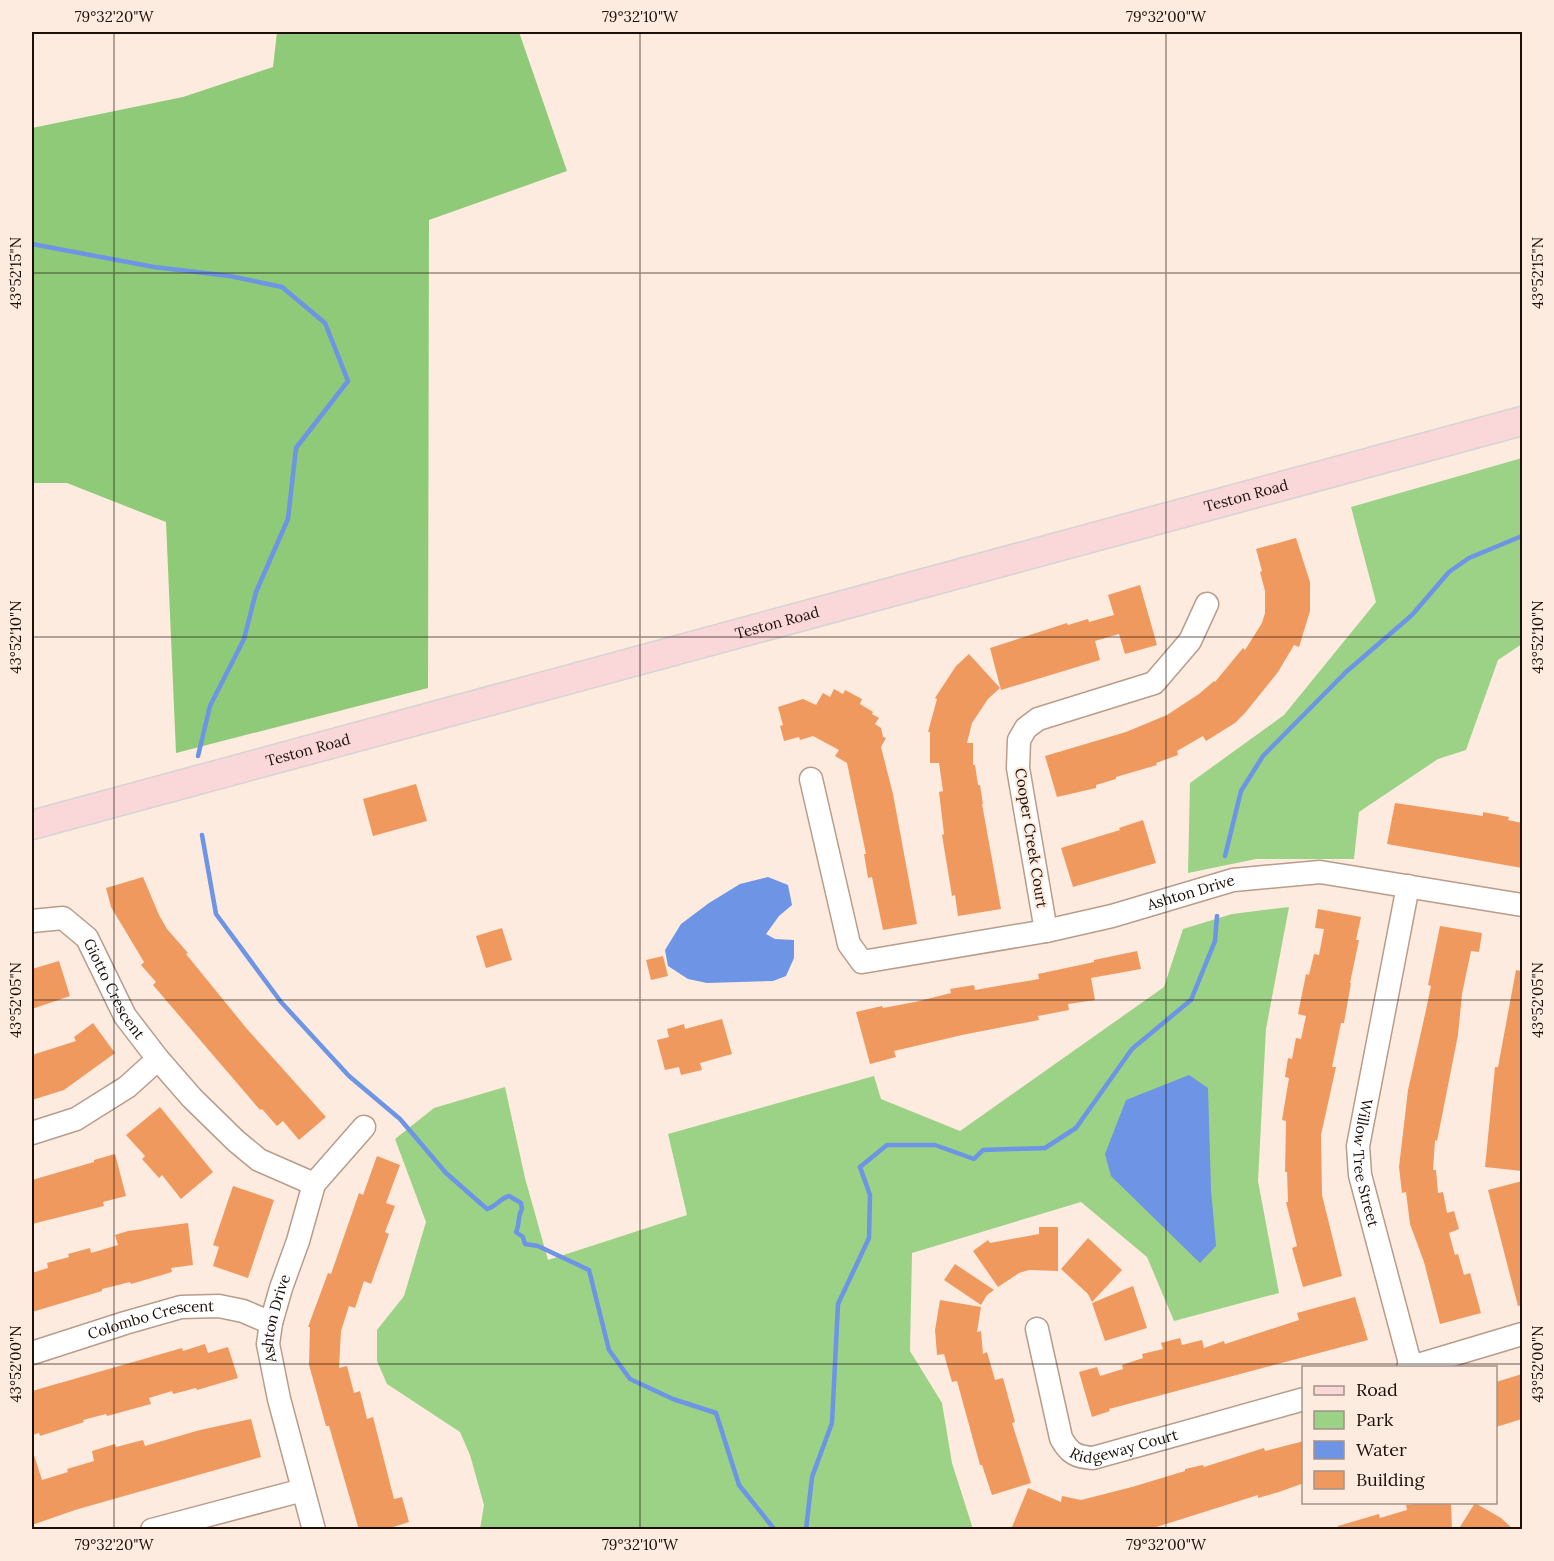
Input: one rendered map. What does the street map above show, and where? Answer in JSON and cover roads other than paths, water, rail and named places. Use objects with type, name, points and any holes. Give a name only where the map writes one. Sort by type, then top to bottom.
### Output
[{"type":"main road","name":"Teston Road","points":[[32,825],[1522,422]]},
{"type":"street","name":"Cooper Creek Court","points":[[1046,931],[1018,768],[1019,740],[1026,728],[1038,719],[1154,683],[1190,642],[1207,604]]},
{"type":"street","name":"Ashton Drive","points":[[811,779],[849,944],[862,962],[1046,931],[1112,916],[1233,880],[1320,872],[1522,905]]},
{"type":"street","name":"Willow Tree Street","points":[[1408,886],[1358,1146],[1360,1175],[1409,1366]]},
{"type":"street","name":"Giotto Crescent","points":[[32,921],[63,918],[87,938],[125,1016],[158,1059],[214,1119],[260,1160],[314,1184]]},
{"type":"street","points":[[32,1133],[76,1119],[127,1087],[158,1059]]},
{"type":"street","name":"Ashton Drive","points":[[314,1530],[279,1399],[268,1344],[271,1323],[281,1288],[298,1241],[314,1184],[364,1126]]},
{"type":"street","name":"Colombo Crescent","points":[[32,1353],[182,1307],[219,1306],[243,1311],[271,1323]]},
{"type":"street","name":"Ridgeway Court","points":[[1037,1329],[1061,1438],[1068,1450],[1079,1457],[1093,1458],[1302,1400]]},
{"type":"street","points":[[1412,1366],[1522,1334]]},
{"type":"street","points":[[152,1530],[303,1490]]},
{"type":"water","points":[[768,877],[788,885],[792,905],[779,916],[766,934],[775,939],[794,940],[794,958],[786,976],[773,981],[707,983],[688,979],[668,966],[665,950],[681,924],[740,884]]},
{"type":"water","points":[[1189,1075],[1208,1088],[1211,1190],[1216,1246],[1200,1263],[1111,1176],[1105,1154],[1126,1100]]},
{"type":"waterway","points":[[32,244],[154,267],[230,276],[282,287],[325,323],[348,381],[296,448],[288,519],[256,592],[244,639],[210,706],[198,756]]},
{"type":"waterway","points":[[1225,856],[1241,791],[1263,756],[1346,672],[1412,615],[1449,572],[1469,558],[1522,536]]},
{"type":"waterway","points":[[202,835],[216,914],[281,1002],[349,1076],[400,1119],[446,1173],[487,1209],[509,1196],[521,1203],[522,1209],[516,1232],[523,1237],[525,1244],[538,1246],[589,1270],[609,1350],[630,1379],[673,1399],[716,1413],[739,1485],[775,1530]]},
{"type":"waterway","points":[[806,1530],[812,1477],[832,1423],[838,1304],[869,1238],[870,1195],[860,1167],[887,1145],[935,1145],[974,1159],[983,1150],[1045,1148],[1076,1128],[1132,1049],[1191,1000],[1215,941],[1217,916]]}]
